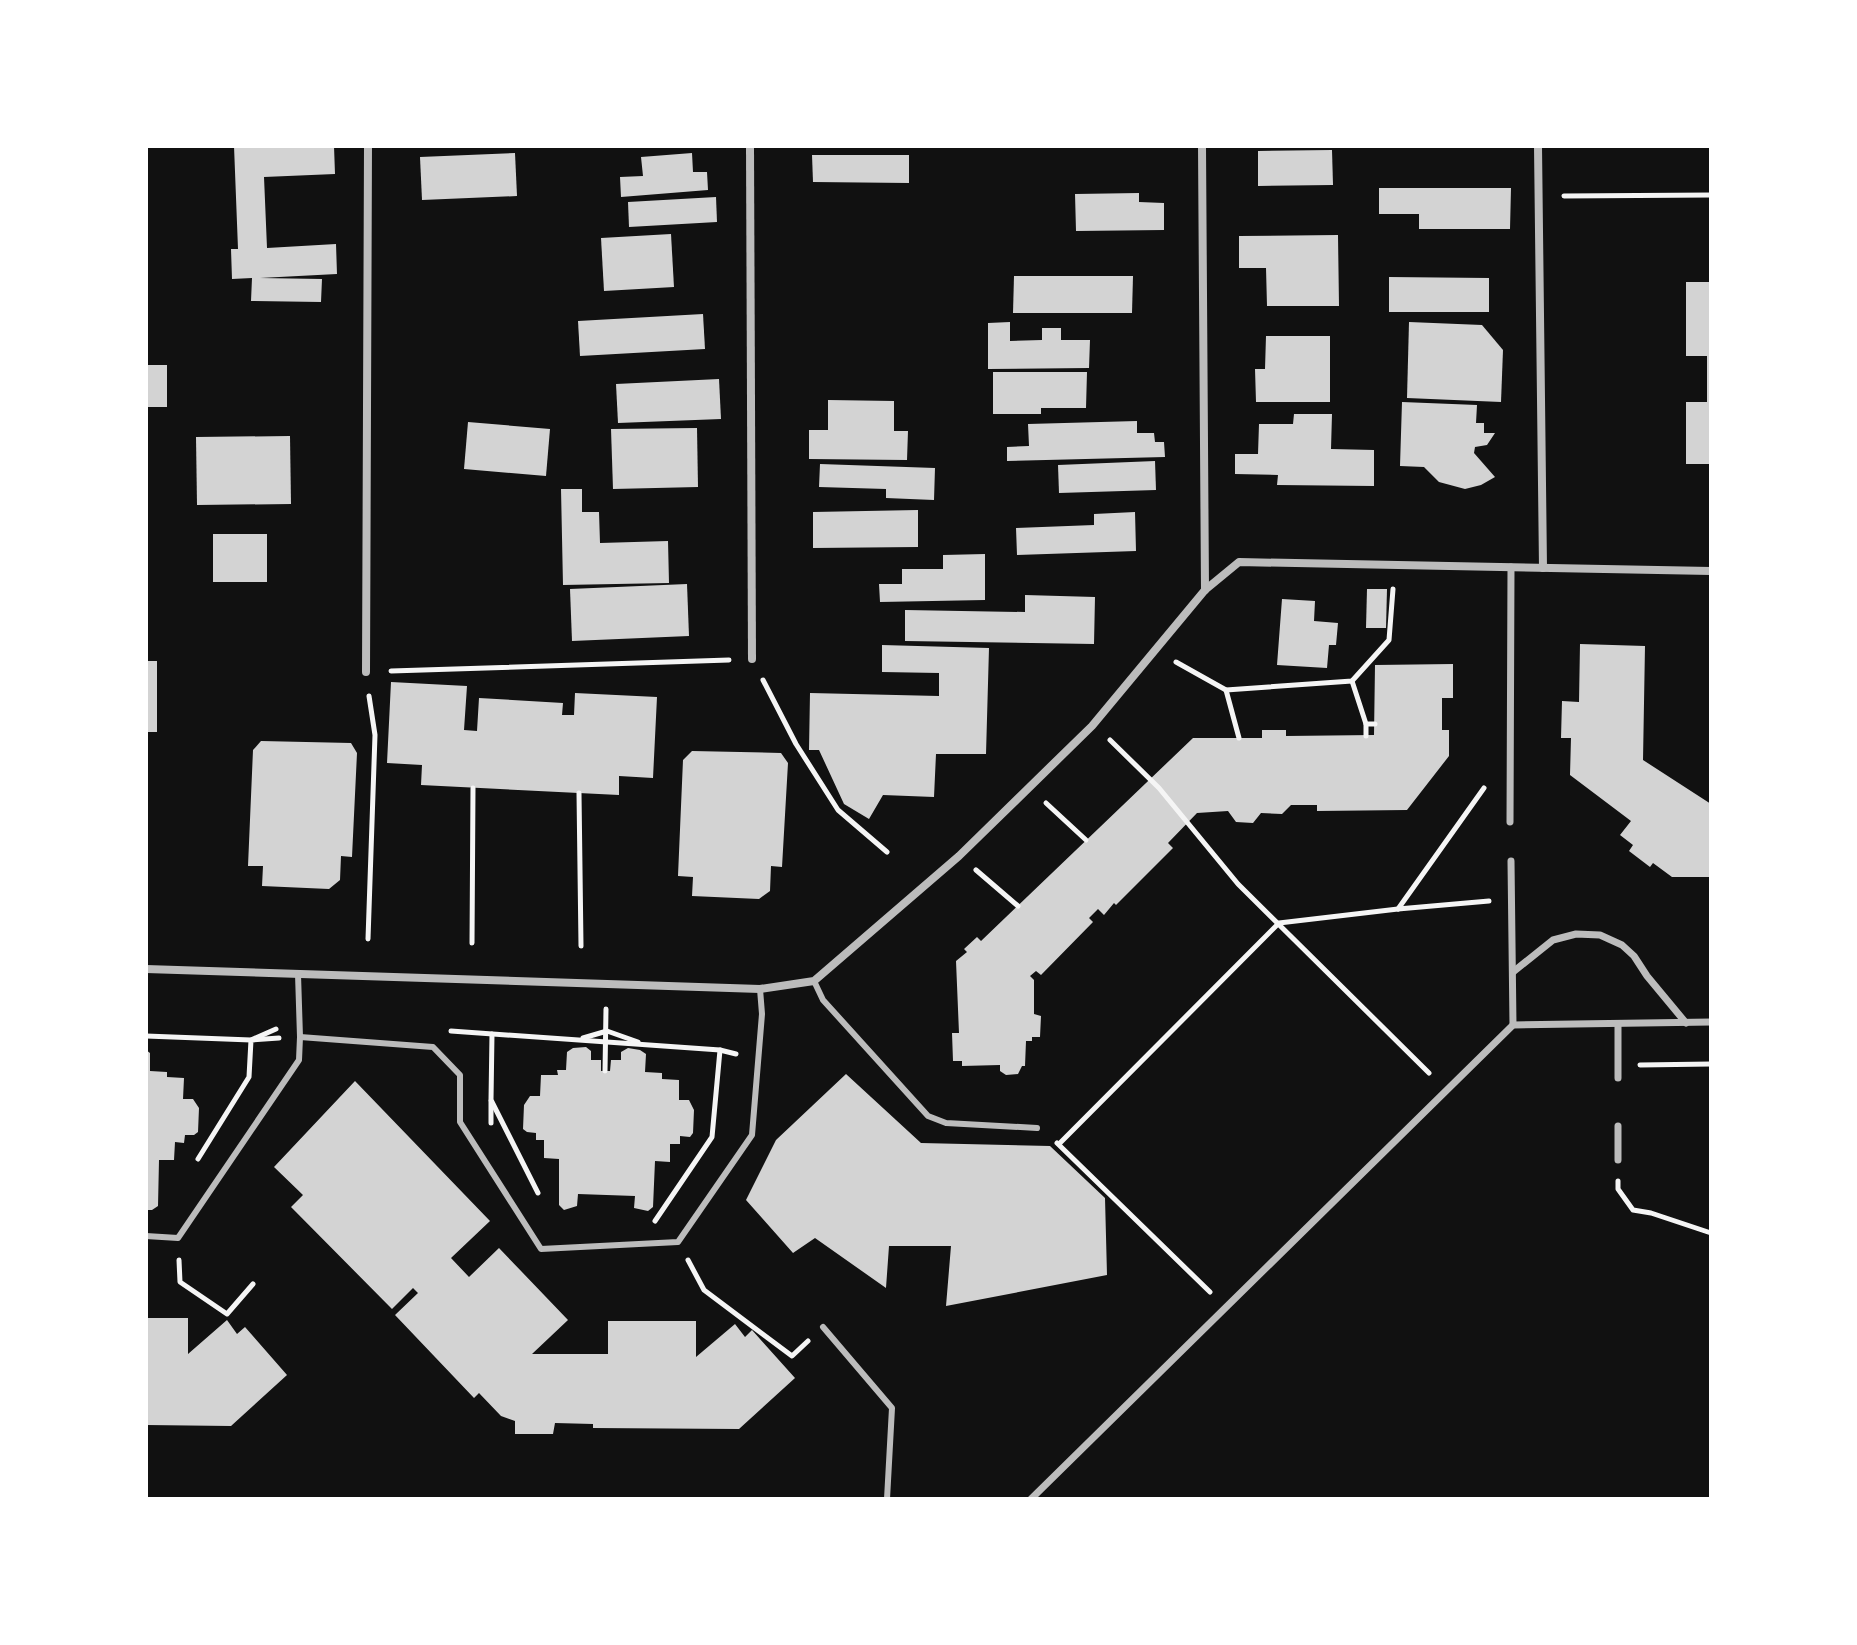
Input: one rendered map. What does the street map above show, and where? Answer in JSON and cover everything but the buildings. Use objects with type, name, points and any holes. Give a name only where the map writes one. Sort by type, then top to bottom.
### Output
[{"type":"street","points":[[366,672],[368,146]]},
{"type":"street","points":[[750,146],[752,659]]},
{"type":"street","points":[[1202,146],[1205,590]]},
{"type":"street","points":[[1538,146],[1543,568]]},
{"type":"street","points":[[146,969],[760,989],[814,981],[959,856],[1092,726],[1205,590],[1239,562],[1711,571]]},
{"type":"street","points":[[1510,822],[1511,567]]},
{"type":"street","points":[[1511,861],[1513,1025]]},
{"type":"street","points":[[1513,972],[1553,940],[1576,934],[1600,935],[1622,945],[1634,956],[1686,1023]]},
{"type":"street","points":[[1031,1499],[1513,1025],[1711,1022]]},
{"type":"street","points":[[1618,1024],[1618,1078]]},
{"type":"street","points":[[1618,1126],[1618,1160]]},
{"type":"lane","points":[[146,1236],[178,1238],[299,1060],[298,974]]},
{"type":"lane","points":[[814,981],[823,1000],[928,1116],[946,1123],[1037,1128]]},
{"type":"lane","points":[[300,1037],[433,1047],[460,1075],[460,1122],[541,1249],[678,1242],[752,1135],[762,1014],[760,989]]},
{"type":"lane","points":[[823,1327],[892,1408],[887,1499]]},
{"type":"path","points":[[1539,196],[1711,195]]},
{"type":"path","points":[[1169,658],[1226,690],[1352,681],[1389,640],[1393,584]]},
{"type":"path","points":[[368,939],[375,735],[366,672],[752,659],[796,744],[838,810],[887,852]]},
{"type":"path","points":[[1352,681],[1366,724],[1366,736]]},
{"type":"path","points":[[1226,690],[1239,738]]},
{"type":"path","points":[[1366,724],[1375,724]]},
{"type":"path","points":[[1105,736],[1159,788],[1238,884],[1446,1091]]},
{"type":"path","points":[[1398,909],[1510,751]]},
{"type":"path","points":[[472,943],[473,788]]},
{"type":"path","points":[[579,793],[581,946]]},
{"type":"path","points":[[1043,800],[1086,840]]},
{"type":"path","points":[[973,868],[1018,906]]},
{"type":"path","points":[[1059,1144],[1279,923],[1512,900]]},
{"type":"path","points":[[605,1071],[606,1009]]},
{"type":"path","points":[[578,1040],[607,1031],[647,1044]]},
{"type":"path","points":[[492,1034],[491,1100],[540,1198]]},
{"type":"path","points":[[193,1168],[249,1077],[251,1040]]},
{"type":"path","points":[[654,1223],[712,1137],[720,1050]]},
{"type":"path","points":[[1618,1065],[1711,1064]]},
{"type":"path","points":[[1037,1128],[1059,1144],[1227,1307]]},
{"type":"path","points":[[1618,1189],[1633,1210],[1711,1233]]},
{"type":"path","points":[[678,1242],[704,1290],[792,1356],[823,1327]]},
{"type":"path","points":[[180,1282],[227,1314],[253,1284]]}]
